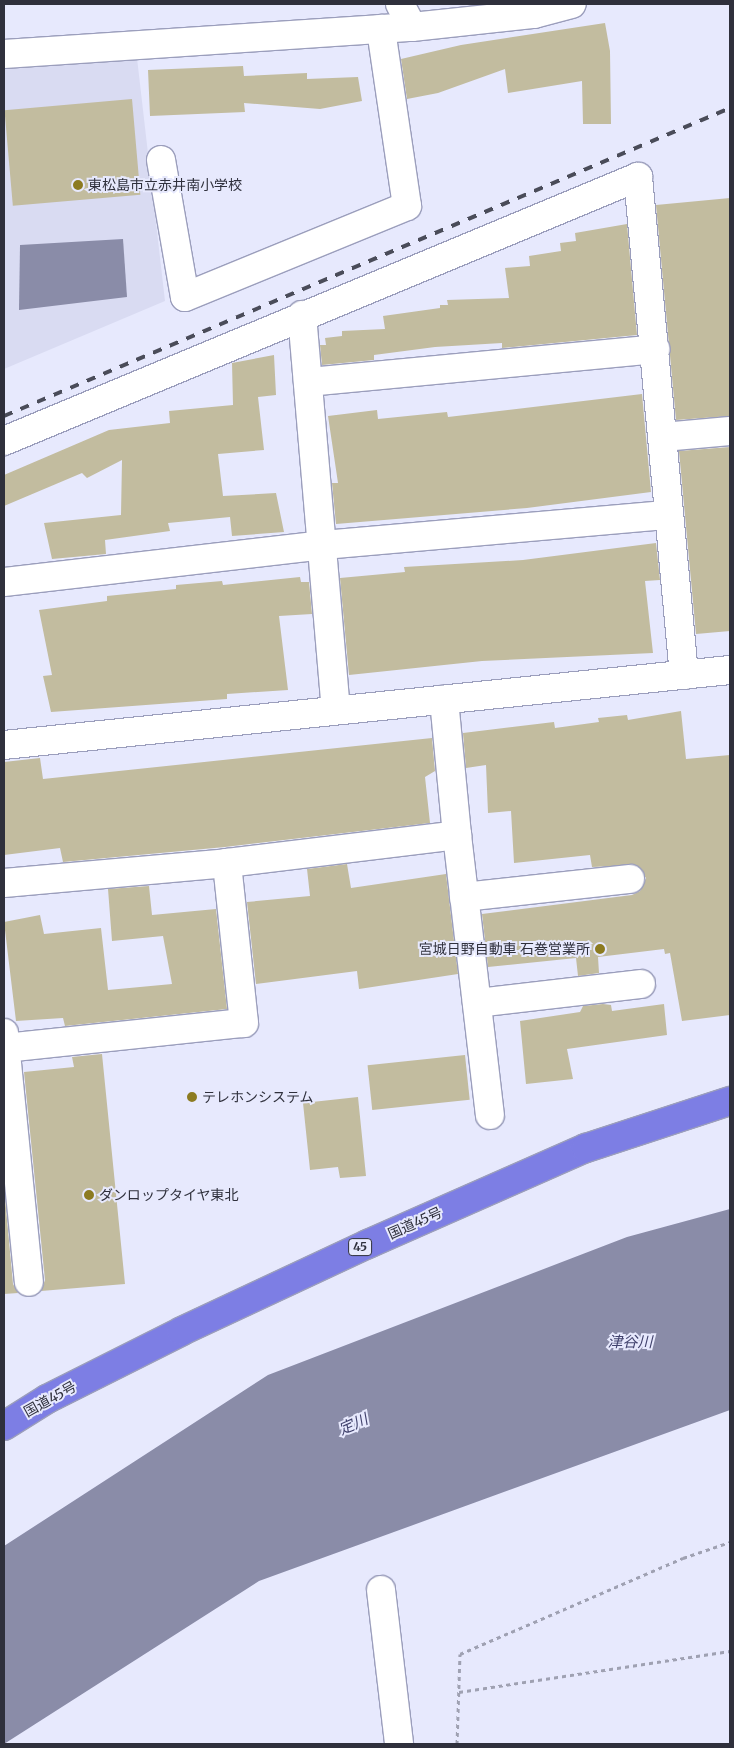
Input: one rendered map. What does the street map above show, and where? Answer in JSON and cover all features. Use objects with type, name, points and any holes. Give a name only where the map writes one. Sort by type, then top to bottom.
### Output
[{"type":"highway","name":"国道45号","points":[[4,1426],[47,1399],[182,1331],[368,1244],[586,1148],[730,1101]]},
{"type":"street","points":[[4,54],[381,29],[406,15],[534,14],[572,4]]},
{"type":"street","points":[[161,160],[185,297],[407,206],[381,29]]},
{"type":"street","points":[[4,440],[638,177],[684,675]]},
{"type":"street","points":[[302,315],[336,709]]},
{"type":"street","points":[[308,382],[654,349]]},
{"type":"street","points":[[663,437],[730,431]]},
{"type":"street","points":[[4,582],[323,545],[669,514]]},
{"type":"street","points":[[4,745],[336,709],[444,700],[730,670]]},
{"type":"street","points":[[444,700],[457,835],[490,1115]]},
{"type":"street","points":[[4,883],[227,863],[457,835]]},
{"type":"street","points":[[29,1282],[5,1054],[244,1023],[227,863]]},
{"type":"street","points":[[464,897],[630,879]]},
{"type":"street","points":[[477,1003],[641,984]]},
{"type":"street","points":[[381,1590],[399,1744]]},
{"type":"path","points":[[457,1744],[460,1654],[683,1558],[730,1542]]},
{"type":"path","points":[[459,1692],[730,1651]]},
{"type":"shaded area","name":"東松島市立赤井南小学校","points":[[137,58],[165,301],[4,369],[4,69]]},
{"type":"water","points":[[123,239],[127,297],[19,310],[20,245]]},
{"type":"water","name":"津谷川","points":[[730,1209],[730,1410],[259,1581],[4,1744],[4,1546],[268,1375],[627,1237]]},
{"type":"building","points":[[605,23],[610,51],[611,124],[583,124],[582,81],[508,93],[505,69],[438,93],[407,99],[401,59],[461,45]]},
{"type":"building","points":[[243,66],[244,76],[307,73],[307,79],[358,77],[362,101],[320,109],[244,103],[245,112],[150,116],[148,70]]},
{"type":"building","points":[[132,99],[140,195],[13,206],[4,110]]},
{"type":"building","points":[[730,198],[730,416],[676,420],[656,205]]},
{"type":"building","points":[[627,224],[637,335],[502,348],[502,343],[435,347],[374,355],[374,360],[322,365],[320,345],[326,345],[325,338],[342,336],[342,331],[385,329],[383,316],[440,308],[440,305],[448,305],[447,300],[509,298],[505,268],[530,266],[529,256],[561,251],[560,243],[576,241],[575,233]]},
{"type":"building","points":[[274,355],[276,395],[258,397],[264,450],[218,454],[223,496],[276,493],[284,532],[232,536],[230,517],[168,523],[170,531],[105,540],[106,554],[52,559],[44,523],[121,515],[122,460],[87,478],[82,473],[4,506],[4,475],[109,430],[170,423],[169,411],[233,405],[232,363]]},
{"type":"building","points":[[642,394],[651,492],[527,508],[336,524],[332,483],[338,483],[328,416],[377,410],[378,419],[447,412],[448,417]]},
{"type":"building","points":[[730,447],[730,631],[696,634],[679,451]]},
{"type":"building","points":[[656,543],[660,580],[645,581],[653,653],[482,661],[349,675],[340,578],[405,572],[404,567],[523,560]]},
{"type":"building","points":[[300,577],[301,582],[309,582],[312,614],[279,616],[288,690],[227,694],[227,699],[51,712],[43,676],[52,675],[39,610],[107,601],[107,596],[176,589],[176,585],[222,581],[223,585]]},
{"type":"building","points":[[681,711],[686,759],[730,755],[730,1015],[682,1021],[670,953],[665,954],[664,949],[598,957],[599,973],[578,976],[576,958],[488,967],[482,914],[632,895],[640,891],[646,878],[636,865],[592,867],[590,855],[514,863],[511,811],[488,813],[486,765],[466,768],[463,733],[554,722],[555,728],[599,722],[598,718],[627,715],[628,720]]},
{"type":"building","points":[[432,738],[435,771],[425,777],[430,823],[225,847],[63,862],[60,848],[4,855],[4,762],[40,758],[43,779]]},
{"type":"building","points":[[347,864],[351,888],[446,874],[458,974],[359,989],[357,971],[256,984],[247,902],[310,896],[307,869]]},
{"type":"building","points":[[149,886],[152,915],[216,909],[227,1009],[65,1026],[63,1018],[16,1021],[4,922],[40,915],[44,934],[101,928],[108,990],[172,984],[163,936],[112,941],[108,889]]},
{"type":"building","points":[[664,1004],[667,1035],[567,1049],[573,1079],[526,1084],[520,1021],[580,1012],[583,1006],[611,1005],[612,1011]]},
{"type":"building","points":[[102,1054],[125,1284],[41,1291],[45,1280],[24,1072],[74,1067],[72,1057]]},
{"type":"building","points":[[465,1055],[470,1100],[372,1110],[368,1065]]},
{"type":"building","points":[[358,1097],[366,1176],[340,1178],[338,1167],[310,1170],[303,1103]]},
{"type":"building","points":[[4,1187],[13,1284],[18,1293],[4,1294]]},
{"type":"railway","points":[[4,416],[730,108]]},
{"type":"place","name":"東松島市立赤井南小学校","points":[[78,185]]},
{"type":"place","name":"宮城日野自動車 石巻営業所","points":[[600,949]]},
{"type":"place","name":"テレホンシステム","points":[[192,1097]]},
{"type":"place","name":"ダンロップタイヤ東北","points":[[89,1195]]},
{"type":"water label","name":"定川","points":[[353,1424]]}]
